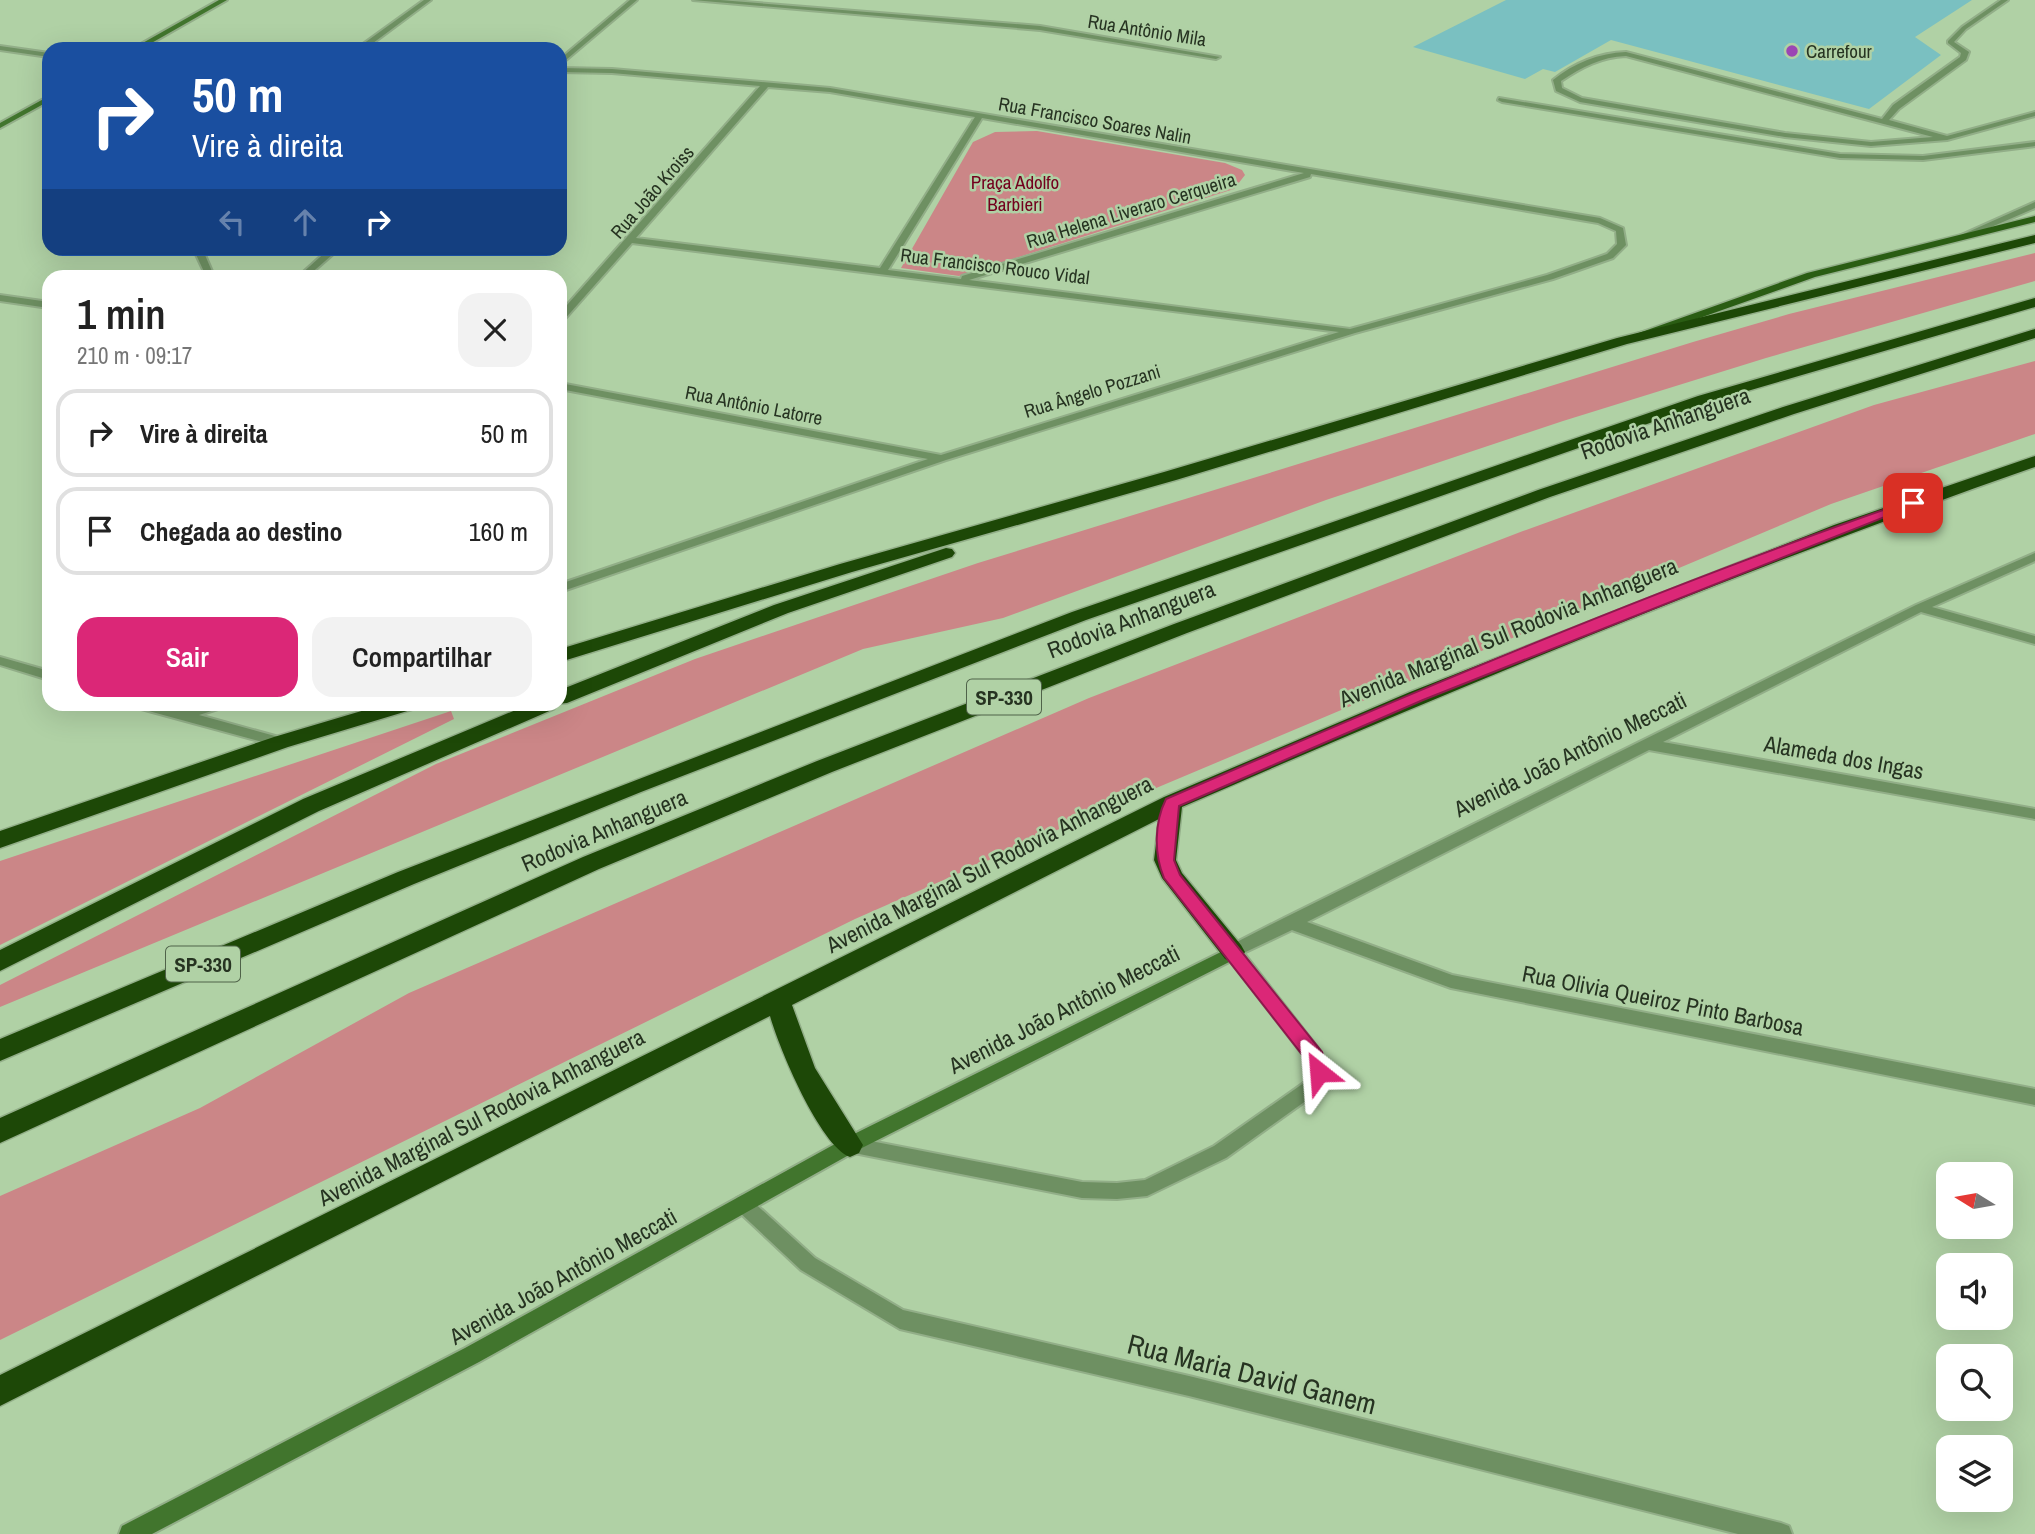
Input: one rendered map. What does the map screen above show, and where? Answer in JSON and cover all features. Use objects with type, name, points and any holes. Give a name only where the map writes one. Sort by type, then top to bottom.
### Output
[{"type":"highway","points":[[567,654],[846,568],[1170,476],[1622,341],[2035,239]]},
{"type":"highway","name":"Rodovia Anhanguera","points":[[0,1050],[443,863],[1079,616],[1704,399],[2035,302]]},
{"type":"highway","name":"Rodovia Anhanguera","points":[[0,1131],[595,861],[805,775],[1314,577],[1577,481],[1749,422],[2035,333]]},
{"type":"highway","name":"Avenida Marginal Sul Rodovia Anhanguera","points":[[0,1391],[1172,803],[1417,696],[1776,554],[2035,461]]},
{"type":"highway","points":[[567,695],[781,609],[1170,476]]},
{"type":"highway","points":[[0,840],[281,742],[384,711]]},
{"type":"highway","points":[[0,961],[312,806],[531,711]]},
{"type":"highway","points":[[1172,803],[1165,839],[1165,860],[1173,878],[1233,952]]},
{"type":"highway","points":[[778,999],[787,1038],[813,1094],[850,1145]]},
{"type":"main road","points":[[149,42],[224,0]]},
{"type":"main road","points":[[0,126],[42,102]]},
{"type":"main road","points":[[1622,341],[1811,275],[2035,219]]},
{"type":"main road","name":"Avenida João Antônio Meccati","points":[[130,1534],[472,1355],[850,1145],[1233,952]]},
{"type":"street","points":[[370,42],[428,0]]},
{"type":"street","points":[[567,57],[634,0]]},
{"type":"street","name":"Rua Antônio Mila","points":[[696,0],[1040,29],[1216,57]]},
{"type":"street","points":[[1373,0],[1386,2]]},
{"type":"street","points":[[1884,121],[1896,107],[1963,58],[1965,52],[1950,42],[1964,28],[2004,0]]},
{"type":"street","points":[[0,48],[42,54]]},
{"type":"street","points":[[1947,138],[1626,54],[1605,54],[1590,59],[1557,80],[1559,89],[1589,102],[1785,135],[1871,144],[1947,138],[2035,114]]},
{"type":"street","name":"Rua Francisco Soares Nalin","points":[[567,70],[611,71],[830,90],[1311,174],[1600,221],[1620,230]]},
{"type":"street","name":"Rua João Kroiss","points":[[567,311],[766,84]]},
{"type":"street","points":[[1502,100],[1840,156],[1923,158],[2035,144]]},
{"type":"street","points":[[1589,102],[1604,116]]},
{"type":"street","points":[[884,269],[980,116]]},
{"type":"street","name":"Rua Helena Liveraro Cerqueira","points":[[960,279],[1311,174]]},
{"type":"street","points":[[1963,236],[2035,205]]},
{"type":"street","name":"Rua Ângelo Pozzani","points":[[567,586],[942,458],[1352,331],[1550,277],[1610,256],[1622,245],[1620,230]]},
{"type":"street","name":"Rua Francisco Rouco Vidal","points":[[632,240],[884,269],[1352,331]]},
{"type":"street","points":[[310,270],[327,256]]},
{"type":"street","points":[[0,298],[42,304]]},
{"type":"street","name":"Rua Antônio Latorre","points":[[567,387],[942,458]]},
{"type":"street","name":"Avenida João Antônio Meccati","points":[[1233,952],[1920,608],[2035,557]]},
{"type":"street","points":[[1920,608],[2035,640]]},
{"type":"street","points":[[0,661],[42,674]]},
{"type":"street","points":[[164,711],[281,742]]},
{"type":"street","points":[[181,716],[197,711]]},
{"type":"street","name":"Alameda dos Ingas","points":[[1645,744],[2035,814]]},
{"type":"street","name":"Rua Olivia Queiroz Pinto Barbosa","points":[[1289,922],[1451,981],[2035,1097]]},
{"type":"street","points":[[850,1145],[1082,1190],[1117,1191],[1147,1188],[1220,1152],[1315,1085],[1319,1072],[1315,1058],[1233,952]]},
{"type":"street","name":"Rua Maria David Ganem","points":[[743,1203],[808,1264],[900,1320],[1189,1386],[1781,1534]]},
{"type":"green space","name":"Praça Adolfo Barbieri","points":[[1037,131],[1225,163],[1242,170],[1245,175],[1234,189],[959,276],[901,268],[973,142],[995,132]]},
{"type":"green space","points":[[2035,253],[2035,281],[1766,358],[1563,421],[1326,500],[1003,618],[863,649],[0,1007],[0,985],[436,764],[695,659],[978,563],[1789,314]]},
{"type":"green space","points":[[2035,361],[2035,434],[1831,504],[1073,823],[855,919],[0,1340],[0,1196],[200,1108],[409,993],[1089,698],[1523,531],[1874,405]]},
{"type":"green space","points":[[451,711],[454,719],[0,945],[0,861]]},
{"type":"building","name":"Carrefour","points":[[1506,0],[1972,0],[1915,37],[1941,55],[1869,109],[1611,40],[1555,72],[1543,69],[1525,79],[1413,47]]},
{"type":"place","name":"Carrefour","points":[[1792,51]]},
{"type":"route","points":[[1319,1072],[1315,1058],[1173,878],[1165,860],[1165,839],[1172,803],[1417,696],[1840,529],[1913,503]]}]
